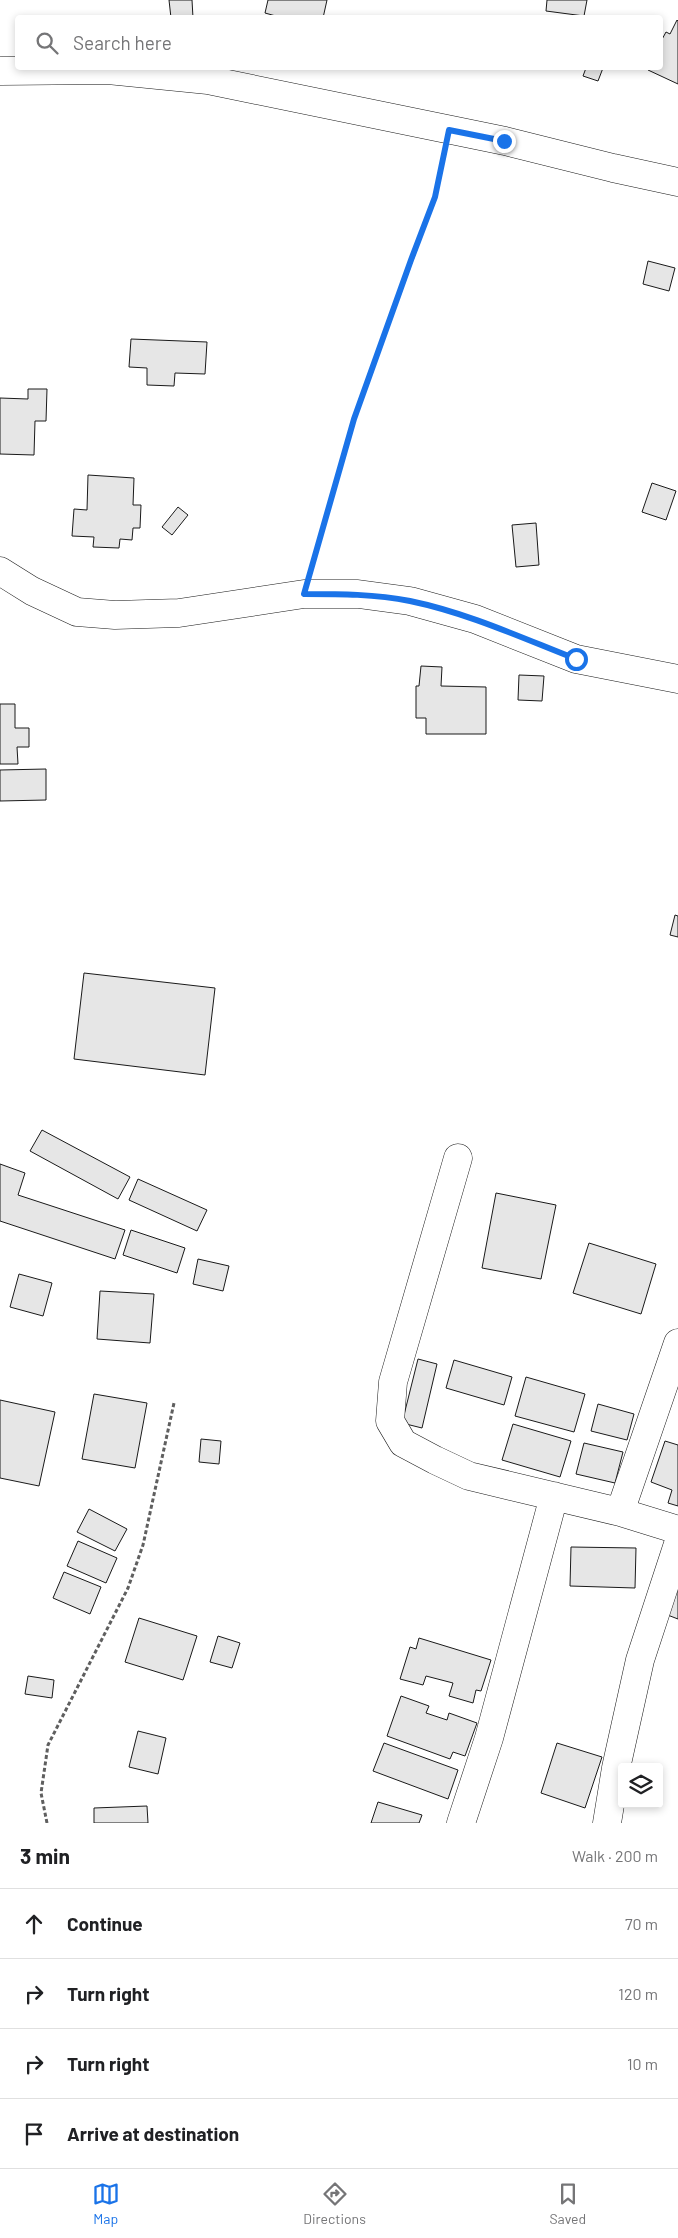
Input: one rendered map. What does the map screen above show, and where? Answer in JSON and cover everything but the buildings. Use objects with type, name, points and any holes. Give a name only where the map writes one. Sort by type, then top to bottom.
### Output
[{"type":"street","points":[[0,72],[108,70],[208,80],[504,141],[678,182]]},
{"type":"street","points":[[0,571],[32,591],[77,612],[114,616],[180,613],[304,594],[358,594],[410,601],[475,619],[576,659],[678,679]]},
{"type":"street","points":[[458,1158],[393,1382],[390,1421],[403,1443],[470,1476],[620,1512],[678,1530]]},
{"type":"street","points":[[620,1512],[678,1343]]},
{"type":"street","points":[[461,1823],[489,1738],[554,1496]]},
{"type":"street","points":[[607,1823],[616,1768],[640,1660],[678,1544]]},
{"type":"path","points":[[304,594],[354,419],[435,197],[449,130]]},
{"type":"path","points":[[47,1823],[41,1793],[48,1745],[128,1588],[144,1545],[174,1403]]},
{"type":"route","points":[[504,141],[449,130],[435,197],[354,419],[304,594],[358,594],[410,601],[475,619],[576,659]]}]
